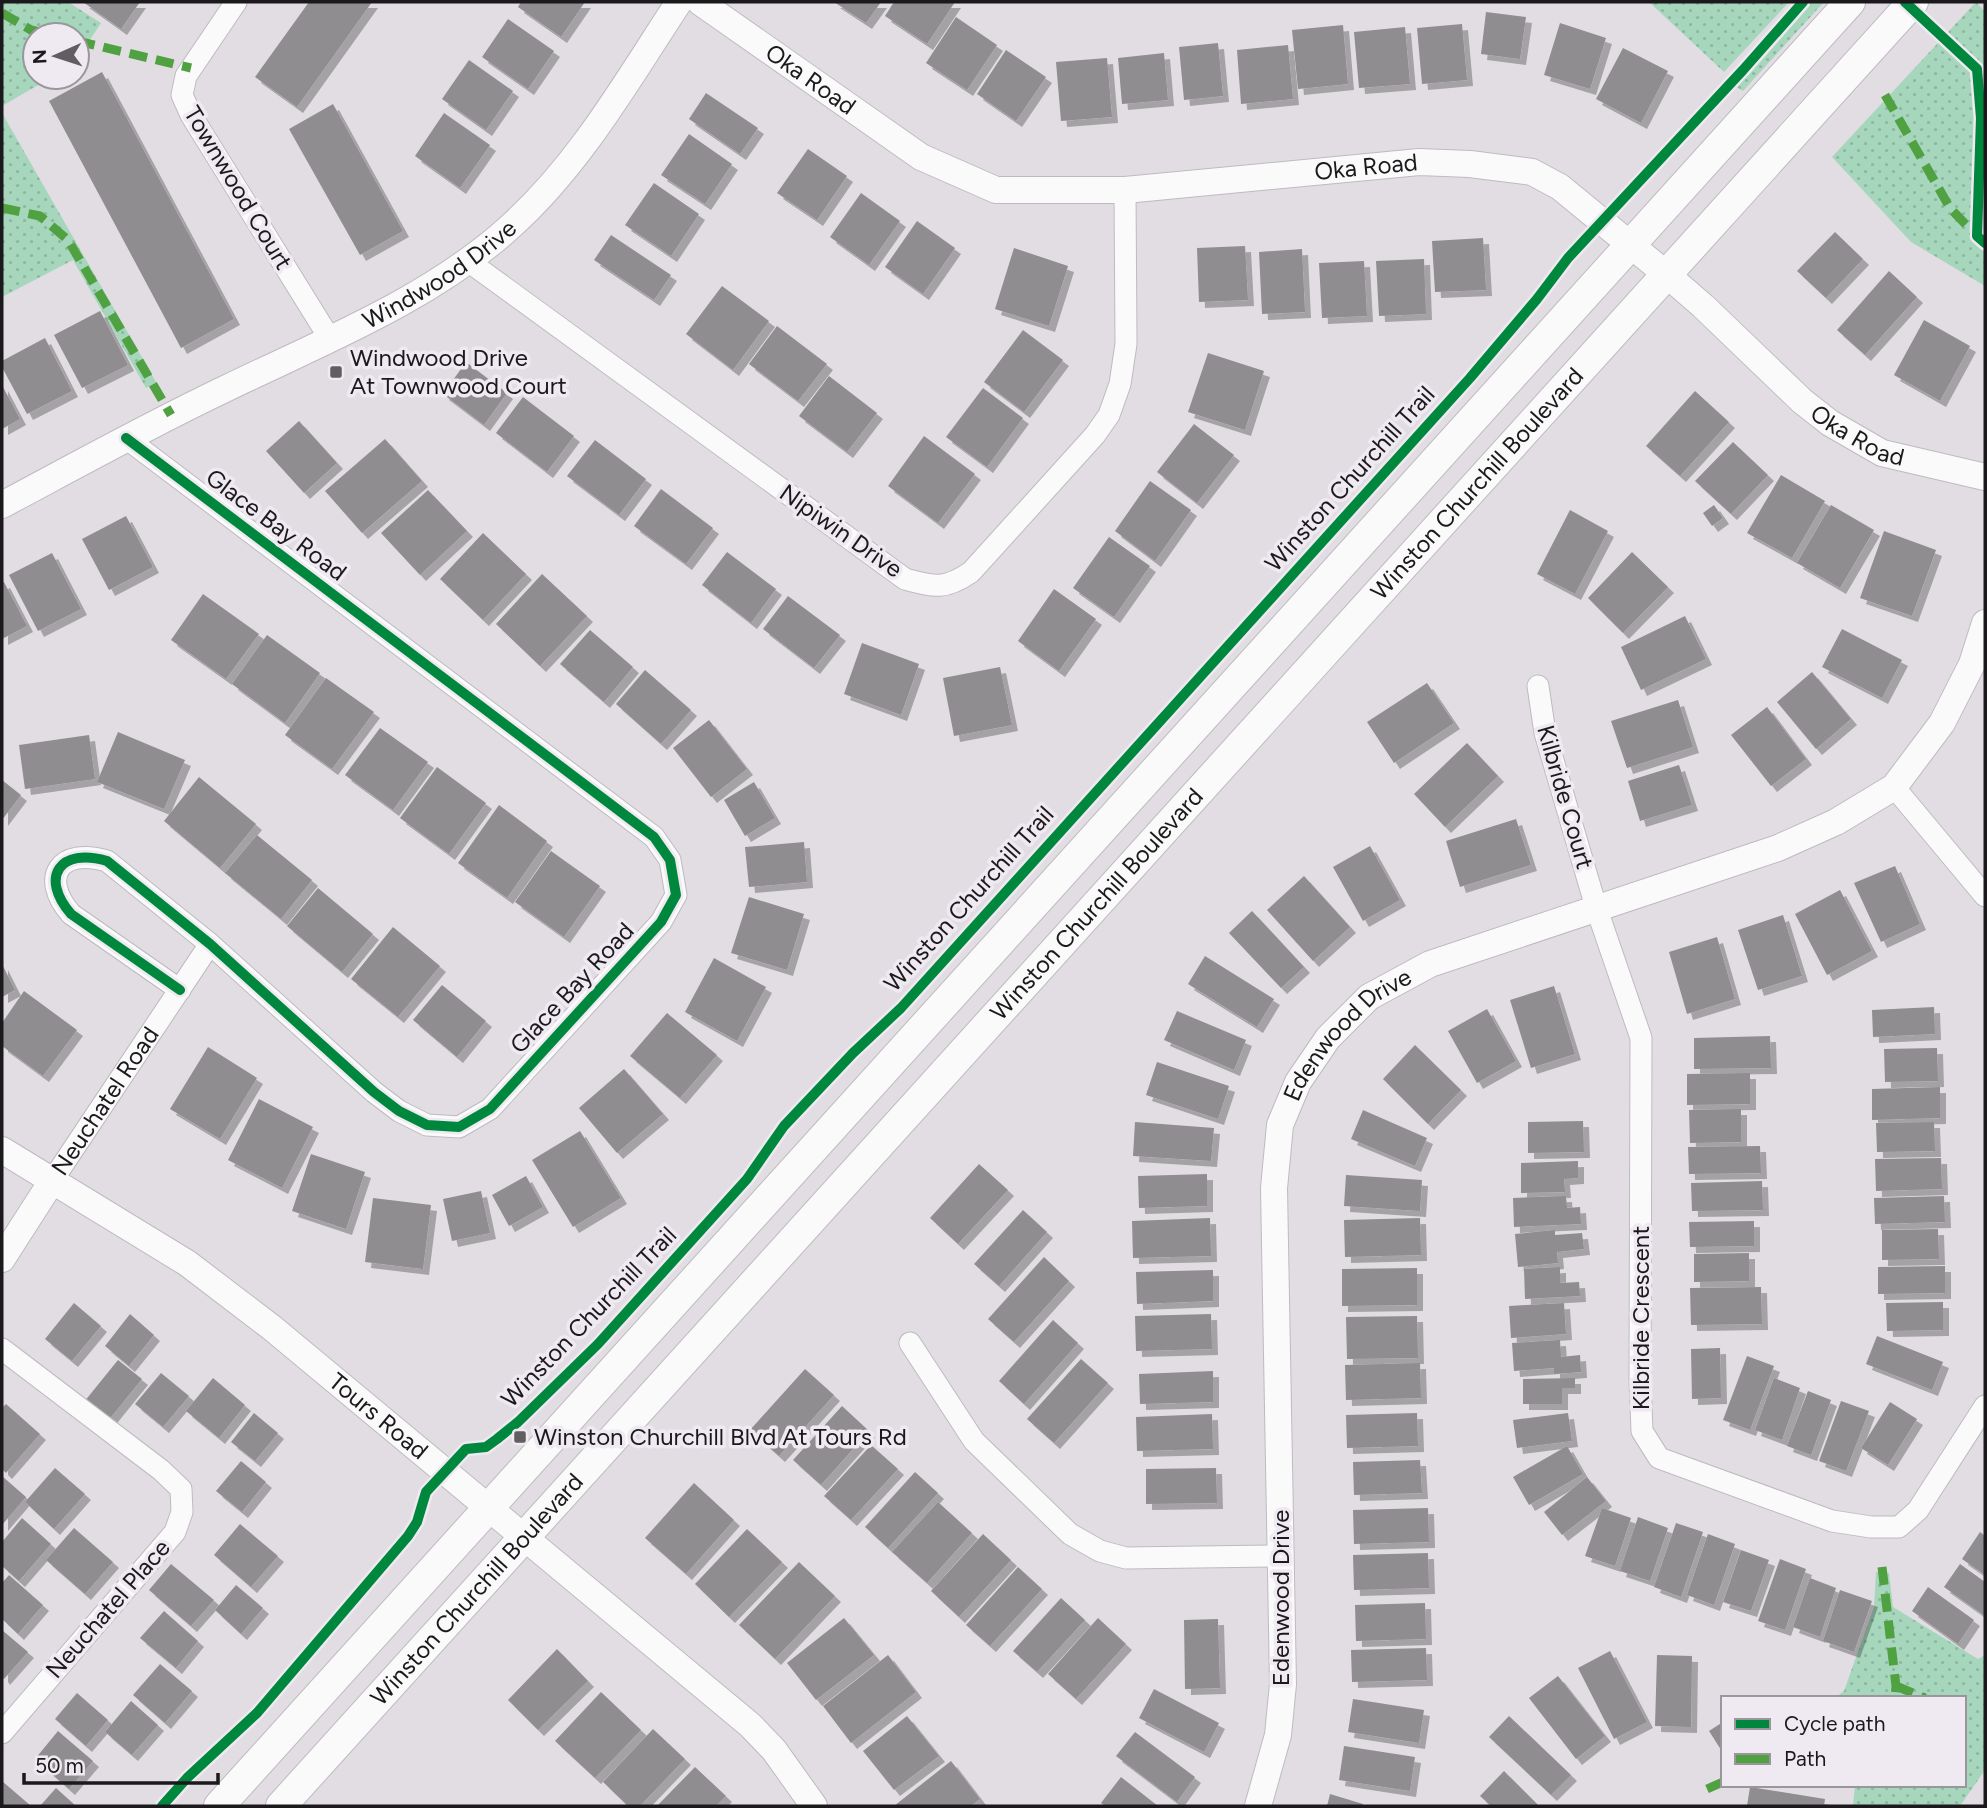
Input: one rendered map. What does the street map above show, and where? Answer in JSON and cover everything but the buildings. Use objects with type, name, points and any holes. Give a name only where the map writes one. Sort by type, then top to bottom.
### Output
[{"type":"main road","name":"Winston Churchill Boulevard","points":[[219,1806],[1850,2]]},
{"type":"main road","name":"Winston Churchill Boulevard","points":[[281,1806],[1913,2]]},
{"type":"street","name":"Townwood Court","points":[[236,2],[186,76],[182,95],[198,126],[330,338]]},
{"type":"street","name":"Windwood Drive","points":[[2,505],[126,438],[394,305],[468,261],[512,225],[560,176],[601,121],[679,2]]},
{"type":"street","name":"Oka Road","points":[[700,2],[920,158],[996,190],[1125,190],[1419,162],[1470,164],[1532,172],[1560,187],[1666,274],[1802,401],[1830,423],[1882,453],[1985,477]]},
{"type":"street","name":"Nipiwin Drive","points":[[468,261],[905,579],[929,585],[953,584],[971,572],[1095,435],[1109,415],[1120,384],[1126,344],[1125,190]]},
{"type":"street","name":"Glace Bay Road","points":[[126,438],[654,837],[670,860],[676,895],[661,922],[490,1109],[459,1127],[427,1125],[399,1111],[374,1092],[210,944],[107,861],[88,855],[69,859],[58,869],[56,885],[60,901],[71,914],[180,990]]},
{"type":"street","name":"Edenwood Drive","points":[[1258,1806],[1278,1735],[1283,1684],[1275,1188],[1280,1125],[1298,1082],[1328,1038],[1369,998],[1430,964],[1778,848],[1836,822],[1894,787],[1942,723],[1972,664],[1985,623]]},
{"type":"street","name":"Kilbride Court","points":[[1538,685],[1545,733],[1597,907]]},
{"type":"street","points":[[1894,787],[1985,896]]},
{"type":"street","name":"Kilbride Crescent","points":[[1597,907],[1641,1038],[1642,1431],[1659,1458],[1832,1521],[1871,1527],[1899,1527],[1918,1510],[1985,1406]]},
{"type":"street","name":"Neuchatel Road","points":[[2,1259],[210,944]]},
{"type":"street","name":"Tours Road","points":[[2,1150],[187,1263],[271,1326],[750,1725],[774,1749],[814,1806]]},
{"type":"street","points":[[910,1343],[974,1441],[1070,1534],[1100,1552],[1126,1558],[1281,1556]]},
{"type":"street","name":"Neuchatel Place","points":[[2,1349],[161,1470],[181,1489],[182,1512],[175,1532],[2,1733]]},
{"type":"green space","points":[[2,2],[68,2],[101,23],[91,38],[91,21],[21,21],[21,91],[28,91],[2,106]]},
{"type":"green space","points":[[1649,2],[1789,2],[1724,72]]},
{"type":"green space","points":[[1810,2],[1824,2],[1743,91],[1735,86]]},
{"type":"green space","points":[[1976,2],[1985,12],[1985,286],[1911,242],[1832,157]]},
{"type":"green space","points":[[2,113],[156,382],[146,388],[73,260],[2,297]]},
{"type":"green space","points":[[1876,1572],[1889,1573],[1893,1607],[1978,1659],[1985,1655],[1985,1770],[1960,1806],[1853,1806],[1855,1787],[1966,1787],[1966,1696],[1838,1696],[1844,1691],[1874,1607]]},
{"type":"marked path","points":[[2,13],[21,24]]},
{"type":"marked path","points":[[91,44],[191,68]]},
{"type":"marked path","points":[[1885,95],[1950,208],[1977,236]]},
{"type":"marked path","points":[[2,208],[40,216],[68,240],[171,415]]},
{"type":"marked path","points":[[1882,1567],[1895,1696]]},
{"type":"marked path","points":[[1896,1686],[1920,1696]]},
{"type":"marked path","points":[[1707,1789],[1721,1783]]},
{"type":"cycle path","name":"Winston Churchill Trail","points":[[162,1806],[187,1778],[257,1713],[408,1536],[417,1522],[426,1492],[466,1449],[486,1447],[518,1422],[598,1344],[747,1179],[784,1126],[853,1053],[901,1008],[1470,378],[1568,258],[1803,2]]},
{"type":"cycle path","points":[[1905,2],[1977,69],[1981,118],[1977,236],[1985,243]]},
{"type":"cycle path","points":[[126,438],[654,837],[670,860],[676,895],[661,922],[490,1109],[459,1127],[427,1125],[399,1111],[374,1092],[210,944],[107,861],[77,858],[59,868],[57,888],[61,901],[71,914],[180,990]]},
{"type":"place","name":"Windwood Drive At Townwood Court","points":[[336,372]]},
{"type":"place","name":"Winston Churchill Blvd At Tours Rd","points":[[520,1437]]}]
